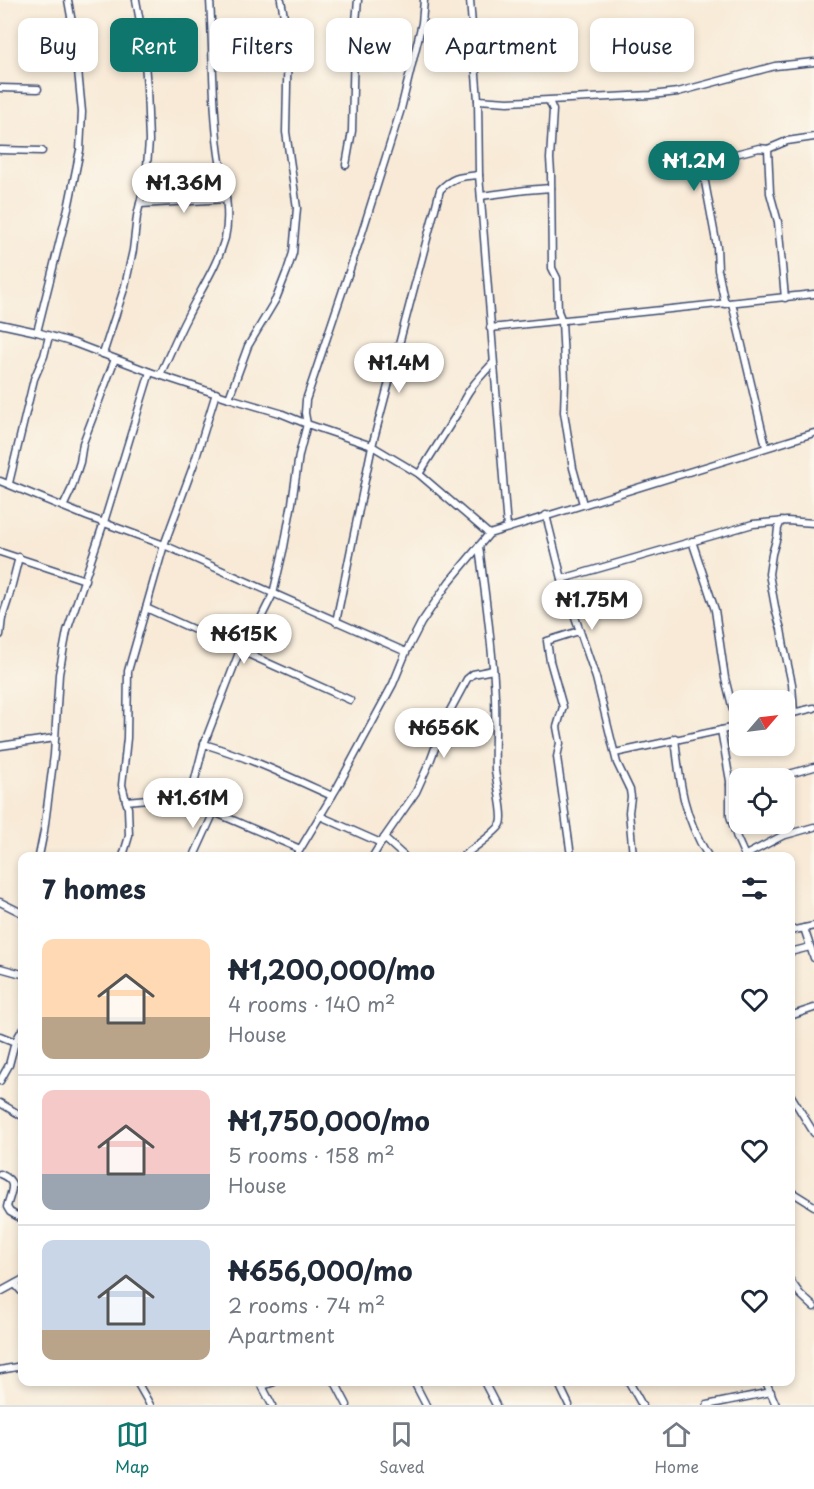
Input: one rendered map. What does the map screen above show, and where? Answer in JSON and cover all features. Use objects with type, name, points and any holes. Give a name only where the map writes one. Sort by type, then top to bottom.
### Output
[{"type":"street","points":[[37,332],[80,150],[82,112],[75,39],[68,0]]},
{"type":"street","points":[[103,354],[125,286],[146,178],[149,141],[147,88],[144,48],[136,0]]},
{"type":"street","points":[[160,375],[225,238],[226,199],[218,147],[213,87],[210,0]]},
{"type":"street","points":[[229,398],[248,346],[276,299],[293,253],[297,208],[286,132],[288,38],[281,0]]},
{"type":"street","points":[[346,165],[352,130],[354,43],[358,0]]},
{"type":"street","points":[[126,801],[182,796],[193,788],[204,744],[240,650],[257,626],[273,594],[307,424],[306,400],[361,237],[400,109],[422,23],[424,0]]},
{"type":"street","points":[[470,0],[478,100],[479,175],[507,528]]},
{"type":"street","points":[[478,100],[508,102],[678,92],[775,66],[814,62]]},
{"type":"street","points":[[0,88],[38,89]]},
{"type":"street","points":[[549,100],[553,110],[550,159],[552,268],[556,278],[558,311],[562,321],[566,381],[564,412],[573,468],[583,504]]},
{"type":"street","points":[[766,447],[718,270],[717,247],[705,182],[704,162],[759,148],[768,149],[787,141],[814,137]]},
{"type":"street","points":[[768,149],[770,193],[778,222],[785,298]]},
{"type":"street","points":[[0,150],[42,151]]},
{"type":"street","points":[[336,622],[372,446],[440,190],[448,182],[460,177],[479,175]]},
{"type":"street","points":[[481,196],[551,188]]},
{"type":"street","points":[[140,204],[226,199]]},
{"type":"street","points":[[490,328],[814,294]]},
{"type":"street","points":[[0,324],[50,336],[372,446],[419,474],[489,534]]},
{"type":"street","points":[[9,483],[34,379],[50,336]]},
{"type":"street","points":[[63,507],[80,462],[83,443],[115,359]]},
{"type":"street","points":[[419,474],[464,399],[493,363]]},
{"type":"street","points":[[40,852],[55,738],[59,674],[67,631],[104,522],[150,372]]},
{"type":"street","points":[[124,852],[129,837],[128,808],[122,785],[127,738],[128,671],[164,544],[195,461],[216,393]]},
{"type":"street","points":[[298,852],[338,786],[393,684],[421,623],[449,582],[489,534],[814,433]]},
{"type":"street","points":[[0,481],[88,517],[164,544],[406,652]]},
{"type":"street","points":[[546,515],[562,579],[591,661],[617,763],[630,790],[629,812],[633,852]]},
{"type":"street","points":[[562,579],[753,524],[781,521],[814,523]]},
{"type":"street","points":[[781,521],[769,574],[792,690]]},
{"type":"street","points":[[692,541],[715,610],[729,693]]},
{"type":"street","points":[[468,852],[497,829],[503,816],[495,768],[495,697],[479,546]]},
{"type":"street","points":[[0,552],[85,580]]},
{"type":"street","points":[[0,635],[1,617],[19,557]]},
{"type":"street","points":[[146,608],[350,700]]},
{"type":"street","points":[[570,852],[557,757],[560,743],[557,727],[563,707],[550,662],[547,641],[579,631]]},
{"type":"street","points":[[376,852],[416,792],[446,718],[467,679],[473,674],[493,670]]},
{"type":"street","points":[[795,713],[814,708]]},
{"type":"street","points":[[615,753],[675,738],[729,728]]},
{"type":"street","points":[[721,730],[729,779]]},
{"type":"street","points":[[0,746],[55,738]]},
{"type":"street","points":[[675,738],[681,794],[696,837],[705,852]]},
{"type":"street","points":[[204,744],[252,761],[332,796]]},
{"type":"street","points":[[795,772],[814,767]]},
{"type":"street","points":[[182,796],[300,849]]},
{"type":"street","points":[[196,852],[214,812]]},
{"type":"street","points":[[320,816],[383,840],[399,852]]},
{"type":"street","points":[[752,852],[782,836],[814,827]]},
{"type":"street","points":[[735,834],[743,852]]},
{"type":"street","points":[[0,902],[18,911]]},
{"type":"street","points":[[795,930],[814,926]]},
{"type":"street","points":[[804,928],[814,958]]},
{"type":"street","points":[[795,951],[810,947]]},
{"type":"street","points":[[0,968],[18,973]]},
{"type":"street","points":[[795,1014],[814,1008]]},
{"type":"street","points":[[0,1036],[15,1042]]},
{"type":"street","points":[[0,1081],[9,1065],[18,1037]]},
{"type":"street","points":[[795,1102],[814,1133]]},
{"type":"street","points":[[0,1103],[18,1114]]},
{"type":"street","points":[[0,1174],[6,1176],[13,1185],[7,1208],[18,1217]]},
{"type":"street","points":[[795,1194],[814,1206]]},
{"type":"street","points":[[0,1292],[18,1282]]},
{"type":"street","points":[[15,1284],[18,1287]]},
{"type":"street","points":[[795,1286],[814,1307]]},
{"type":"street","points":[[0,1370],[18,1367]]},
{"type":"street","points":[[141,1386],[150,1405]]},
{"type":"street","points":[[263,1386],[272,1405]]},
{"type":"street","points":[[337,1386],[347,1405]]},
{"type":"street","points":[[416,1386],[426,1405]]},
{"type":"street","points":[[486,1386],[496,1405]]},
{"type":"street","points":[[560,1386],[569,1405]]},
{"type":"street","points":[[631,1386],[642,1405]]},
{"type":"street","points":[[768,1386],[776,1405]]},
{"type":"street","points":[[707,1405],[771,1392]]}]
